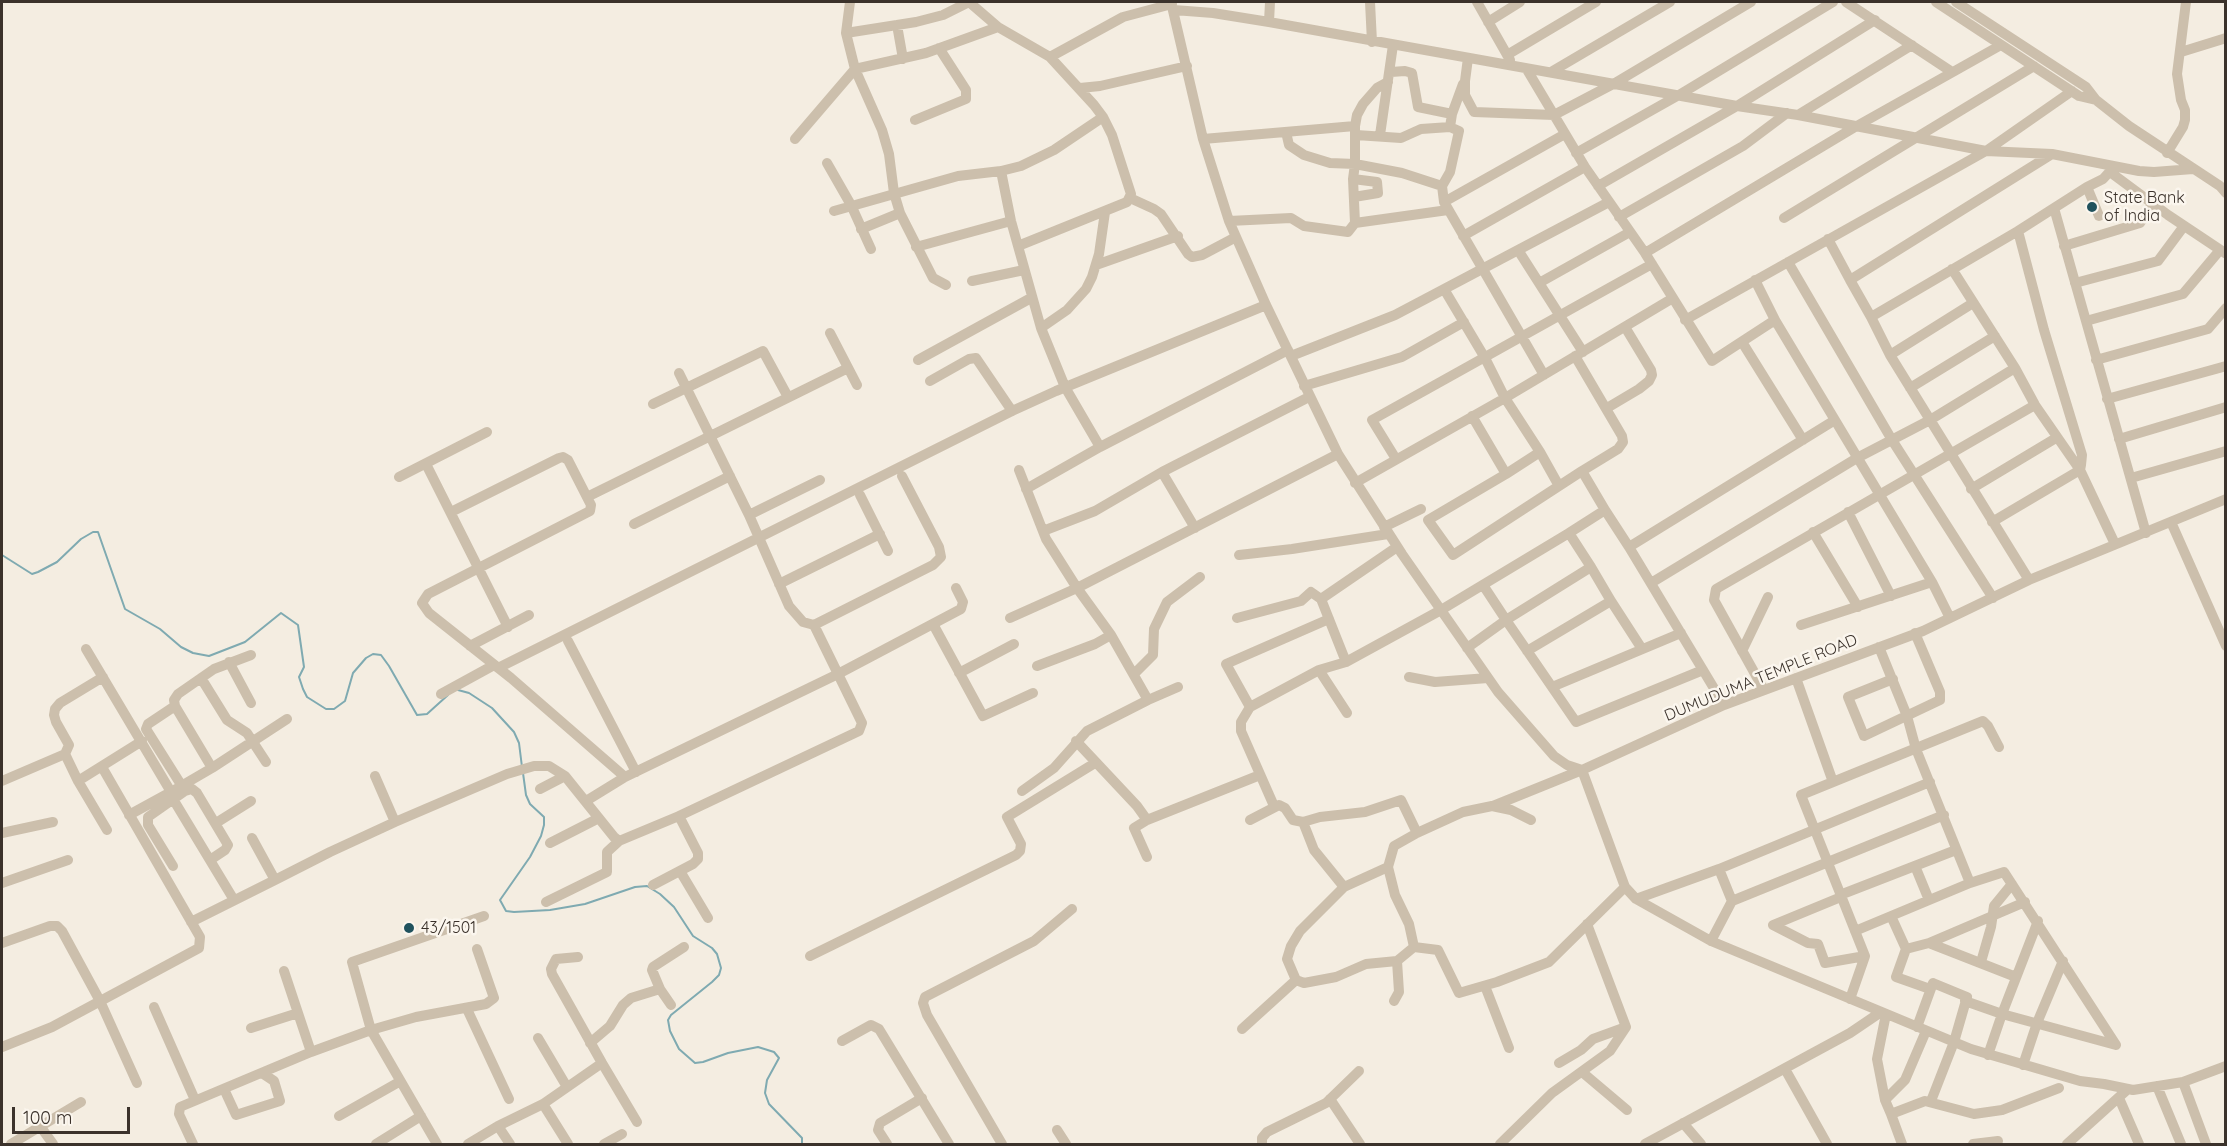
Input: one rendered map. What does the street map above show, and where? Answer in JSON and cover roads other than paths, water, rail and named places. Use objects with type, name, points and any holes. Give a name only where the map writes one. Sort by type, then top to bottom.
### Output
[{"type":"street","points":[[850,2],[846,33],[855,69],[882,130],[900,213],[933,278],[946,285]]},
{"type":"street","points":[[846,33],[916,22],[943,15],[969,2],[998,27],[1050,57],[1080,88],[1103,117],[1117,148],[1131,194],[1130,198],[1127,202],[1105,212],[1018,246]]},
{"type":"street","points":[[1269,2],[1269,22]]},
{"type":"street","points":[[1370,2],[1372,42]]},
{"type":"street","points":[[1477,2],[1513,66]]},
{"type":"street","points":[[1488,22],[1520,2]]},
{"type":"street","points":[[1507,55],[1596,2]]},
{"type":"street","points":[[1551,72],[1670,2]]},
{"type":"street","points":[[1467,58],[1466,94],[1474,112],[1554,115],[1615,83],[1751,2]]},
{"type":"street","points":[[1576,153],[1833,2]]},
{"type":"street","points":[[1846,2],[1952,72]]},
{"type":"street","points":[[1936,2],[2079,96],[2096,100]]},
{"type":"street","points":[[1956,2],[2086,87],[2096,100],[2129,126],[2224,189]]},
{"type":"street","points":[[2167,153],[2185,120],[2177,74],[2186,2]]},
{"type":"street","points":[[1172,5],[1203,139],[1229,221],[1309,397],[1338,454],[1397,547],[1488,678],[1554,756],[1567,765],[1582,770],[1625,887],[1636,899],[1711,941],[1921,1029],[1988,1055],[2023,1065],[2080,1081],[2133,1090],[2183,1082],[2226,1066]]},
{"type":"street","points":[[1050,57],[1123,17],[1172,5],[1372,42],[1793,114],[1986,151],[2052,154],[2112,170],[2154,172],[2193,169]]},
{"type":"street","points":[[1598,186],[1737,106],[1875,20]]},
{"type":"street","points":[[897,25],[903,59]]},
{"type":"street","points":[[795,139],[855,69],[903,59],[998,27]]},
{"type":"street","points":[[2181,52],[2226,38]]},
{"type":"street","points":[[1380,135],[1393,45]]},
{"type":"street","points":[[1619,217],[1912,45]]},
{"type":"street","points":[[1645,253],[1855,127],[2001,45]]},
{"type":"street","points":[[915,120],[966,99],[966,90],[939,48]]},
{"type":"street","points":[[1080,88],[1100,86],[1187,66]]},
{"type":"street","points":[[1784,218],[2034,66]]},
{"type":"street","points":[[1526,68],[1576,153],[1645,253],[1712,361],[1775,320]]},
{"type":"street","points":[[1229,221],[1291,218],[1305,226],[1348,232],[1355,223],[1353,179],[1357,115],[1377,88],[1389,77],[1405,71],[1412,73],[1418,107],[1452,114]]},
{"type":"street","points":[[1450,127],[1452,114],[1465,81]]},
{"type":"street","points":[[1685,320],[1986,151],[2072,91]]},
{"type":"street","points":[[834,211],[958,176],[1000,171],[1037,160],[1103,117]]},
{"type":"street","points":[[1203,139],[1286,132],[1355,130],[1401,138],[1420,129],[1450,127],[1459,131],[1450,172],[1442,186],[1446,206],[1544,375]]},
{"type":"street","points":[[1286,132],[1290,145],[1304,155],[1330,163],[1355,164],[1402,173],[1442,186]]},
{"type":"street","points":[[1355,223],[1446,206],[1565,134]]},
{"type":"street","points":[[1850,280],[2052,154]]},
{"type":"street","points":[[827,163],[851,205],[871,249]]},
{"type":"street","points":[[1463,236],[1585,167]]},
{"type":"street","points":[[1871,317],[2018,231],[2103,179],[2112,170]]},
{"type":"street","points":[[2086,321],[2183,294],[2223,252],[2184,226],[2112,170]]},
{"type":"street","points":[[1000,171],[1031,298],[1041,328],[1065,387],[1100,447]]},
{"type":"street","points":[[1353,179],[1377,182],[1378,193],[1354,197]]},
{"type":"street","points":[[2087,187],[2099,216]]},
{"type":"street","points":[[1130,198],[1154,209],[1178,236],[1192,257],[1202,255],[1236,237]]},
{"type":"street","points":[[1026,489],[1100,447],[1289,353],[1395,315],[1609,201]]},
{"type":"street","points":[[2064,246],[2140,223],[2153,203]]},
{"type":"street","points":[[2054,208],[2146,533]]},
{"type":"street","points":[[1041,328],[1078,299],[1092,277],[1105,212]]},
{"type":"street","points":[[861,229],[900,213]]},
{"type":"street","points":[[916,247],[1011,221]]},
{"type":"street","points":[[2075,283],[2158,261],[2184,226]]},
{"type":"street","points":[[2018,231],[2044,330],[2082,454],[2080,470]]},
{"type":"street","points":[[1539,283],[1630,232]]},
{"type":"street","points":[[1096,265],[1178,236]]},
{"type":"street","points":[[1828,239],[1890,355],[2029,580]]},
{"type":"street","points":[[1518,250],[1559,315],[1622,436],[1623,442],[1617,449],[1454,555],[1428,520],[1540,452]]},
{"type":"street","points":[[1788,262],[1892,441],[1993,598]]},
{"type":"street","points":[[1396,459],[1372,420],[1652,264]]},
{"type":"street","points":[[1952,269],[2056,438],[2080,470],[2115,544]]},
{"type":"street","points":[[972,281],[1024,270]]},
{"type":"street","points":[[1755,280],[1775,320],[1932,582],[1950,618]]},
{"type":"street","points":[[1444,289],[1485,358],[1505,398],[1559,486]]},
{"type":"street","points":[[918,360],[1031,298]]},
{"type":"street","points":[[1355,483],[1505,398],[1673,298]]},
{"type":"street","points":[[1890,355],[1973,303]]},
{"type":"street","points":[[441,694],[1012,411],[1266,305]]},
{"type":"street","points":[[2096,360],[2208,329],[2226,308]]},
{"type":"street","points":[[1304,386],[1402,357],[1464,322]]},
{"type":"street","points":[[1607,408],[1639,389],[1649,381],[1652,375],[1625,327]]},
{"type":"street","points":[[830,333],[857,385]]},
{"type":"street","points":[[1910,388],[1995,336]]},
{"type":"street","points":[[1742,342],[1803,440]]},
{"type":"street","points":[[653,404],[763,351],[788,397]]},
{"type":"street","points":[[930,381],[969,358],[976,358],[1012,411]]},
{"type":"street","points":[[2108,399],[2226,366]]},
{"type":"street","points":[[587,497],[848,368]]},
{"type":"street","points":[[1651,583],[1857,458],[1930,420],[2015,369]]},
{"type":"street","points":[[679,373],[749,515],[789,606],[799,618],[808,624],[814,624],[933,565],[942,557],[902,476]]},
{"type":"street","points":[[1043,531],[1095,511],[1162,472],[1309,397]]},
{"type":"street","points":[[1764,690],[1714,600],[1714,593],[1726,582],[2035,405]]},
{"type":"street","points":[[2119,439],[2226,407]]},
{"type":"street","points":[[1472,416],[1506,474]]},
{"type":"street","points":[[1629,547],[1835,420]]},
{"type":"street","points":[[399,477],[487,432]]},
{"type":"street","points":[[1971,489],[2056,438]]},
{"type":"street","points":[[2131,478],[2226,451]]},
{"type":"street","points":[[1010,618],[1077,588],[1338,454]]},
{"type":"street","points":[[451,512],[563,457],[568,460],[591,508],[587,513],[428,594],[422,603],[426,611],[496,667],[625,777]]},
{"type":"street","points":[[426,464],[508,627]]},
{"type":"street","points":[[1019,470],[1043,531],[1077,588],[1111,635],[1149,700]]},
{"type":"street","points":[[1992,522],[2080,470]]},
{"type":"street","points":[[1582,471],[1724,705]]},
{"type":"street","points":[[1162,472],[1195,528]]},
{"type":"street","points":[[634,524],[730,476]]},
{"type":"street","points":[[749,515],[820,480]]},
{"type":"street","points":[[860,495],[888,551]]},
{"type":"street","name":"DUMUDUMA TEMPLE ROAD","points":[[1388,867],[1394,846],[1463,812],[1491,806],[1582,770],[1724,705],[1916,633],[2029,580],[2226,499]]},
{"type":"street","points":[[1239,555],[1292,549],[1386,530],[1421,509]]},
{"type":"street","points":[[1274,806],[1241,731],[1241,722],[1250,707],[1319,670],[1346,662],[1441,610],[1605,510]]},
{"type":"street","points":[[1848,512],[1891,596]]},
{"type":"street","points":[[2171,522],[2226,646]]},
{"type":"street","points":[[1813,532],[1858,607]]},
{"type":"street","points":[[1569,533],[1642,649]]},
{"type":"street","points":[[779,584],[880,534]]},
{"type":"street","points":[[1322,599],[1397,547]]},
{"type":"street","points":[[1467,648],[1506,620],[1591,567]]},
{"type":"street","points":[[1134,674],[1153,655],[1154,628],[1167,602],[1200,577]]},
{"type":"street","points":[[1801,626],[1932,582]]},
{"type":"street","points":[[1483,585],[1576,722],[1703,670]]},
{"type":"street","points":[[586,801],[625,777],[838,674],[933,624],[963,606],[956,588]]},
{"type":"street","points":[[1237,618],[1301,601],[1311,592],[1322,599],[1346,662]]},
{"type":"street","points":[[1742,651],[1768,597]]},
{"type":"street","points":[[1527,651],[1611,601]]},
{"type":"street","points":[[470,646],[529,615]]},
{"type":"street","points":[[1250,707],[1226,664],[1329,619]]},
{"type":"street","points":[[546,903],[607,872],[608,852],[619,841],[679,816],[859,731],[862,723],[814,624]]},
{"type":"street","points":[[933,624],[984,717],[1033,693]]},
{"type":"street","points":[[1552,687],[1681,633]]},
{"type":"street","points":[[1893,679],[1848,697],[1864,736],[1934,704],[1941,697],[1916,633]]},
{"type":"street","points":[[1038,666],[1095,644],[1111,635]]},
{"type":"street","points":[[568,641],[636,772]]},
{"type":"street","points":[[959,673],[1014,644]]},
{"type":"street","points":[[1879,647],[1907,716],[1916,749],[1970,883]]},
{"type":"street","points":[[86,649],[234,900]]},
{"type":"street","points":[[213,768],[175,706],[174,700],[178,694],[201,678],[229,662],[251,655]]},
{"type":"street","points":[[229,662],[251,703]]},
{"type":"street","points":[[1319,670],[1347,712]]},
{"type":"street","points":[[2,781],[65,754],[69,745],[56,722],[55,709],[60,703],[103,677]]},
{"type":"street","points":[[1409,677],[1435,682],[1488,678]]},
{"type":"street","points":[[201,678],[227,720],[247,733],[266,762]]},
{"type":"street","points":[[1796,678],[1833,782]]},
{"type":"street","points":[[1022,791],[1054,768],[1087,731],[1178,687]]},
{"type":"street","points":[[175,706],[148,724],[146,729],[183,789]]},
{"type":"street","points":[[129,815],[183,789],[287,719]]},
{"type":"street","points":[[1850,999],[1865,956],[1801,795],[1983,721],[1999,747]]},
{"type":"street","points":[[78,781],[142,741]]},
{"type":"street","points":[[1076,741],[1137,806],[1147,820]]},
{"type":"street","points":[[65,754],[107,830]]},
{"type":"street","points":[[810,956],[1016,855],[1020,851],[1021,844],[1007,817],[1095,763]]},
{"type":"street","points":[[191,922],[395,822],[513,772],[534,766],[549,766],[565,776],[619,841]]},
{"type":"street","points":[[2,1047],[52,1027],[199,948],[200,937],[102,767]]},
{"type":"street","points":[[1147,857],[1134,828],[1147,820],[1260,775]]},
{"type":"street","points":[[375,776],[395,822]]},
{"type":"street","points":[[540,789],[565,776]]},
{"type":"street","points":[[1636,899],[1719,869],[1930,782]]},
{"type":"street","points":[[183,789],[195,790],[228,845],[225,850],[210,860]]},
{"type":"street","points":[[172,795],[150,814],[147,820],[173,866]]},
{"type":"street","points":[[1250,820],[1274,806],[1282,806],[1293,820],[1303,822],[1320,817],[1365,812],[1401,800],[1417,833]]},
{"type":"street","points":[[216,823],[251,801]]},
{"type":"street","points":[[1491,806],[1511,810],[1531,820]]},
{"type":"street","points":[[653,885],[696,861],[698,856],[679,816]]},
{"type":"street","points":[[1711,941],[1732,901],[1944,816]]},
{"type":"street","points":[[550,843],[599,818]]},
{"type":"street","points":[[2,833],[53,822]]},
{"type":"street","points":[[1303,822],[1314,850],[1344,887]]},
{"type":"street","points":[[252,838],[275,880]]},
{"type":"street","points":[[1865,956],[1825,963],[1818,944],[1808,943],[1773,925],[1956,850]]},
{"type":"street","points":[[2,886],[68,860]]},
{"type":"street","points":[[1915,866],[1929,900]]},
{"type":"street","points":[[1296,980],[1287,959],[1291,946],[1300,931],[1344,887],[1388,867],[1395,895],[1409,924],[1414,947]]},
{"type":"street","points":[[1719,869],[1732,901]]},
{"type":"street","points":[[680,871],[708,918]]},
{"type":"street","points":[[1855,931],[1970,883],[2004,872],[2038,921],[2116,1045],[2002,1014],[1965,1001]]},
{"type":"street","points":[[1981,962],[1994,906],[2012,884]]},
{"type":"street","points":[[1296,980],[1304,982],[1336,977],[1366,964],[1398,961],[1414,947],[1438,950],[1458,993],[1485,986],[1549,962],[1625,887]]},
{"type":"street","points":[[1906,949],[1929,943],[2025,902]]},
{"type":"street","points":[[1002,1144],[927,1015],[923,1003],[925,996],[1034,941],[1072,909]]},
{"type":"street","points":[[437,1144],[370,1030],[352,962],[484,916]]},
{"type":"street","points":[[1891,916],[1906,949],[1896,977],[1930,988]]},
{"type":"street","points":[[1988,1055],[2038,921]]},
{"type":"street","points":[[1587,924],[1626,1027]]},
{"type":"street","points":[[2,943],[50,926],[57,926],[62,931],[100,1001],[137,1083]]},
{"type":"street","points":[[1929,943],[2016,976]]},
{"type":"street","points":[[671,1005],[653,974],[654,968],[684,947]]},
{"type":"street","points":[[193,1144],[179,1114],[180,1107],[370,1030],[416,1017],[486,1004],[494,998],[477,949]]},
{"type":"street","points":[[578,957],[556,959],[551,969],[590,1043],[638,1122]]},
{"type":"street","points":[[1394,1001],[1399,992],[1398,961]]},
{"type":"street","points":[[2023,1065],[2037,1023],[2063,961]]},
{"type":"street","points":[[284,971],[311,1052]]},
{"type":"street","points":[[1242,1029],[1296,980]]},
{"type":"street","points":[[1885,1100],[1905,1080],[1933,983],[1966,997],[1954,1042],[1931,1101]]},
{"type":"street","points":[[1485,986],[1509,1048]]},
{"type":"street","points":[[590,1043],[610,1026],[623,1005],[632,998],[660,988]]},
{"type":"street","points":[[154,1007],[195,1100]]},
{"type":"street","points":[[467,1009],[509,1098]]},
{"type":"street","points":[[251,1028],[298,1013]]},
{"type":"street","points":[[1645,1144],[1785,1069],[1883,1013]]},
{"type":"street","points":[[1883,1013],[1877,1059],[1885,1100],[1902,1144]]},
{"type":"street","points":[[842,1041],[871,1025],[879,1029],[949,1144]]},
{"type":"street","points":[[1559,1063],[1581,1050],[1593,1039],[1626,1027]]},
{"type":"street","points":[[1500,1144],[1552,1093],[1610,1051],[1626,1027]]},
{"type":"street","points":[[538,1038],[567,1087]]},
{"type":"street","points":[[468,1144],[543,1104],[602,1063]]},
{"type":"street","points":[[1785,1069],[1827,1144]]},
{"type":"street","points":[[1262,1144],[1262,1138],[1267,1132],[1326,1103],[1359,1071]]},
{"type":"street","points":[[1582,1072],[1627,1110]]},
{"type":"street","points":[[224,1089],[236,1115],[280,1101],[274,1081],[262,1073]]},
{"type":"street","points":[[339,1116],[399,1082]]},
{"type":"street","points":[[2183,1082],[2206,1144]]},
{"type":"street","points":[[2157,1086],[2181,1144]]},
{"type":"street","points":[[1891,1114],[1925,1101],[1974,1114],[2002,1110],[2059,1088]]},
{"type":"street","points":[[2067,1144],[2128,1089]]},
{"type":"street","points":[[887,1144],[878,1130],[880,1124],[922,1098]]},
{"type":"street","points":[[2119,1098],[2139,1144]]},
{"type":"street","points":[[1330,1099],[1360,1144]]},
{"type":"street","points":[[11,1144],[81,1102]]},
{"type":"street","points":[[543,1104],[568,1144]]},
{"type":"street","points":[[376,1144],[421,1116]]},
{"type":"street","points":[[1683,1123],[1701,1144]]},
{"type":"street","points":[[40,1126],[53,1144]]},
{"type":"street","points":[[498,1126],[510,1144]]},
{"type":"street","points":[[1057,1130],[1065,1144]]},
{"type":"street","points":[[604,1144],[622,1134]]},
{"type":"street","points":[[1973,1144],[1998,1141]]},
{"type":"waterway","points":[[2,555],[32,574],[57,562],[81,539],[93,532],[98,532],[125,609],[160,629],[181,647],[193,653],[209,656],[245,642],[281,613],[298,625],[304,667],[299,677],[303,689],[307,697],[326,709],[334,709],[345,701],[353,673],[366,658],[373,654],[381,655],[389,666],[417,715],[427,714],[448,695]]},
{"type":"waterway","points":[[458,690],[469,693],[492,708],[514,732],[519,743],[522,767]]},
{"type":"waterway","points":[[523,773],[526,795],[530,804],[544,817],[544,825],[530,857],[500,900],[506,911],[550,910],[585,904],[635,887],[647,886],[660,894],[674,907],[693,936],[717,954],[721,968],[719,975],[712,982],[671,1015],[668,1020],[670,1031],[679,1049],[695,1063],[758,1047],[774,1052],[779,1058],[767,1080],[765,1093],[769,1104],[802,1138],[802,1144]]},
{"type":"place","name":"State Bank of India","points":[[2092,207]]},
{"type":"place","name":"43/1501","points":[[409,928]]}]
